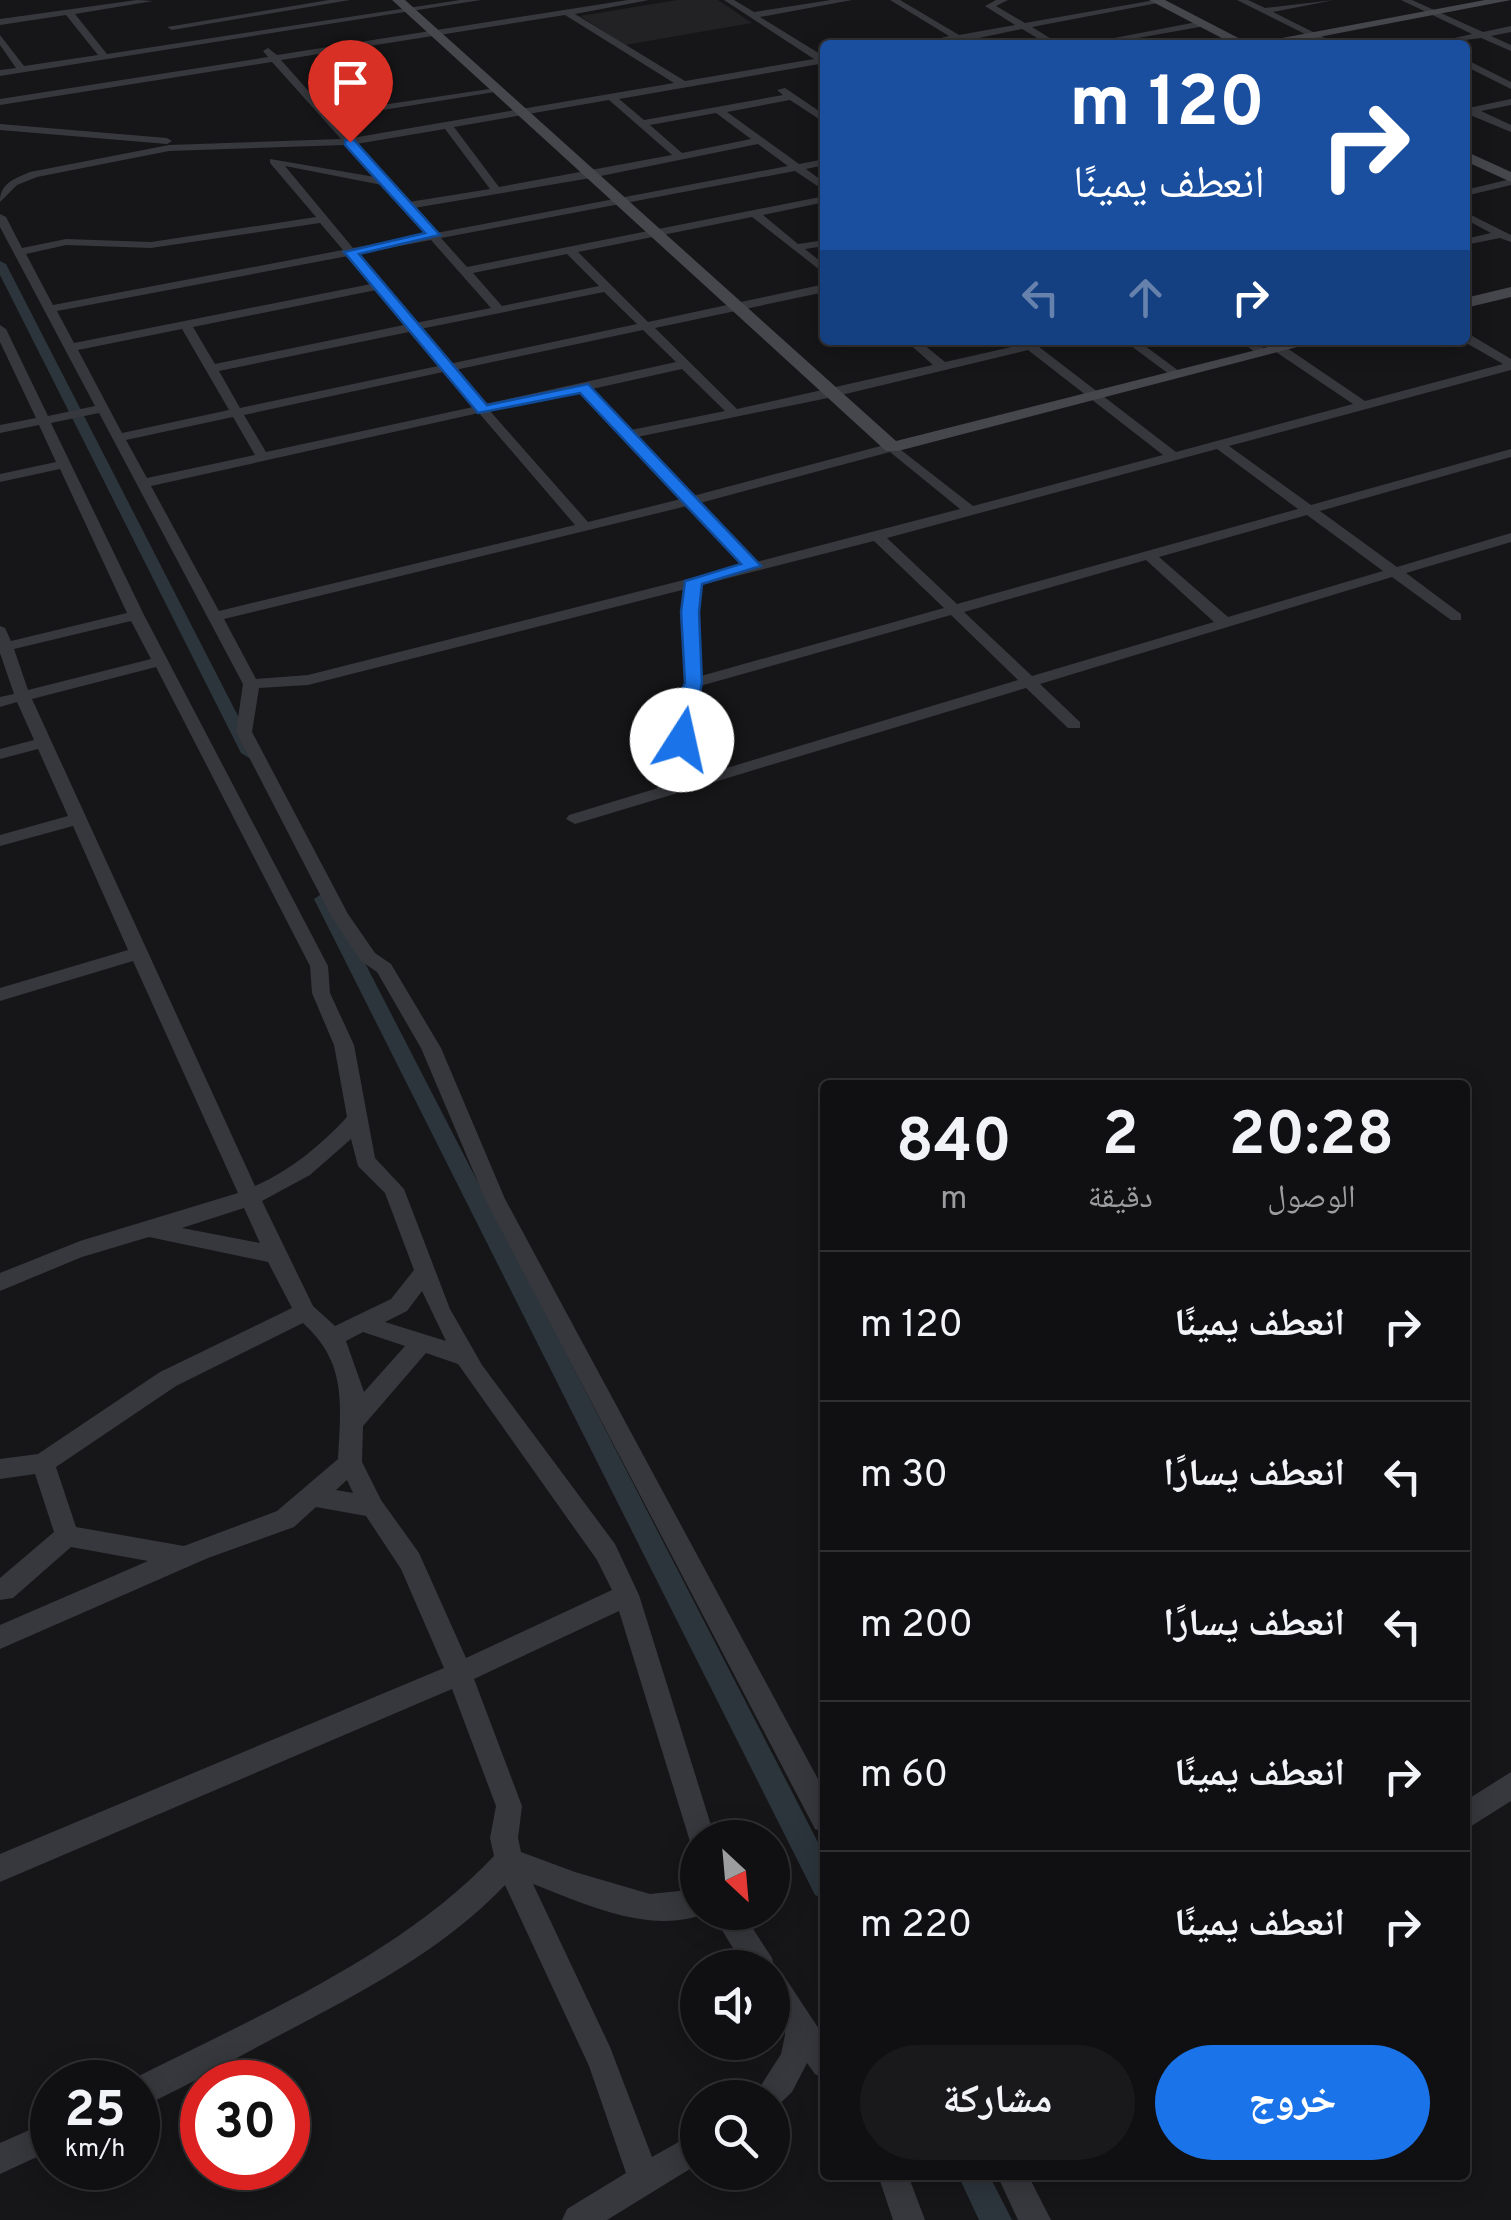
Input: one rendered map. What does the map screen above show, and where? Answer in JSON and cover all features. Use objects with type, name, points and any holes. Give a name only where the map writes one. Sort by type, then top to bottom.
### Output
[{"type":"street","points":[[172,27],[346,0]]},
{"type":"street","points":[[0,73],[252,34],[404,5],[477,0]]},
{"type":"street","points":[[0,102],[644,0]]},
{"type":"street","points":[[728,0],[820,58]]},
{"type":"street","points":[[754,16],[848,0]]},
{"type":"street","points":[[894,0],[961,40]]},
{"type":"street","points":[[1004,0],[989,6],[1047,40]]},
{"type":"street","points":[[1241,0],[1323,40]]},
{"type":"street","points":[[1263,11],[1328,0]]},
{"type":"street","points":[[1405,0],[1511,48]]},
{"type":"street","points":[[1284,40],[1505,0]]},
{"type":"street","points":[[0,22],[149,1],[210,69]]},
{"type":"street","points":[[946,40],[1157,1],[1235,40]]},
{"type":"street","points":[[404,5],[892,447],[969,510]]},
{"type":"street","points":[[68,12],[112,84]]},
{"type":"street","points":[[566,12],[684,85]]},
{"type":"street","points":[[1114,40],[1202,24]]},
{"type":"street","points":[[1455,40],[1511,29]]},
{"type":"street","points":[[252,34],[500,311]]},
{"type":"street","points":[[1132,37],[1137,40]]},
{"type":"street","points":[[0,38],[22,70]]},
{"type":"street","points":[[0,126],[204,144],[350,142],[820,62]]},
{"type":"street","points":[[1470,64],[1511,86]]},
{"type":"street","points":[[1470,74],[1486,71]]},
{"type":"street","points":[[757,72],[820,117]]},
{"type":"street","points":[[326,116],[496,90]]},
{"type":"street","points":[[640,124],[791,97]]},
{"type":"street","points":[[612,98],[680,157]]},
{"type":"street","points":[[1470,109],[1511,102]]},
{"type":"street","points":[[718,110],[820,184]]},
{"type":"street","points":[[1470,111],[1511,129]]},
{"type":"street","points":[[448,126],[496,190]]},
{"type":"street","points":[[408,206],[591,175],[761,140]]},
{"type":"street","points":[[0,200],[13,184],[34,174],[204,144],[387,184]]},
{"type":"street","points":[[1470,158],[1511,180]]},
{"type":"street","points":[[276,161],[446,368],[585,526]]},
{"type":"street","points":[[52,309],[820,163]]},
{"type":"street","points":[[1470,192],[1511,180]]},
{"type":"street","points":[[466,271],[820,200]]},
{"type":"street","points":[[754,213],[820,267]]},
{"type":"street","points":[[0,217],[252,684],[253,703],[243,723],[244,732],[271,789],[340,916],[368,957],[384,968],[431,1048],[494,1199],[820,1810]]},
{"type":"street","points":[[1470,218],[1506,236]]},
{"type":"street","points":[[19,252],[81,242],[150,246],[324,219]]},
{"type":"street","points":[[1470,241],[1506,236]]},
{"type":"street","points":[[798,248],[820,243]]},
{"type":"street","points":[[570,250],[733,412]]},
{"type":"street","points":[[72,347],[378,286]]},
{"type":"street","points":[[213,368],[606,288]]},
{"type":"street","points":[[120,438],[820,289]]},
{"type":"street","points":[[1470,302],[1511,292]]},
{"type":"street","points":[[186,324],[262,456]]},
{"type":"street","points":[[0,329],[16,377],[52,418],[64,464],[136,614],[319,966],[321,993],[344,1045],[366,1161],[394,1189],[424,1273],[466,1357],[606,1552],[627,1596],[696,1820]]},
{"type":"street","points":[[1470,340],[1511,365]]},
{"type":"street","points":[[917,345],[943,367]]},
{"type":"street","points":[[627,434],[833,394],[1019,345]]},
{"type":"street","points":[[1029,345],[1174,457]]},
{"type":"street","points":[[1137,345],[1177,374]]},
{"type":"street","points":[[1257,345],[1364,406]]},
{"type":"street","points":[[213,618],[690,501],[1296,345]]},
{"type":"street","points":[[144,484],[686,364]]},
{"type":"street","points":[[252,684],[308,680],[877,536],[1511,365]]},
{"type":"street","points":[[583,388],[752,566]]},
{"type":"street","points":[[0,429],[105,408]]},
{"type":"street","points":[[1220,445],[1456,617]]},
{"type":"street","points":[[694,683],[1511,453]]},
{"type":"street","points":[[0,478],[64,464]]},
{"type":"street","points":[[877,536],[1074,726]]},
{"type":"street","points":[[575,819],[1511,537]]},
{"type":"street","points":[[1147,554],[1225,623]]},
{"type":"street","points":[[666,790],[694,683],[690,612],[694,581]]},
{"type":"street","points":[[136,614],[2,642],[248,1198],[305,1312],[333,1337],[353,1389],[350,1464],[373,1507],[410,1561],[442,1627],[509,1806],[504,1838],[509,1860],[600,2062],[635,2147],[643,2180]]},
{"type":"street","points":[[0,702],[162,662]]},
{"type":"street","points":[[0,754],[44,742]]},
{"type":"street","points":[[0,841],[78,819]]},
{"type":"street","points":[[0,995],[138,952]]},
{"type":"street","points":[[0,1282],[101,1242],[153,1230],[248,1198],[315,1164],[330,1153],[357,1119]]},
{"type":"street","points":[[153,1230],[276,1255]]},
{"type":"street","points":[[333,1337],[400,1305],[424,1273]]},
{"type":"street","points":[[0,1469],[43,1463],[168,1379],[305,1312]]},
{"type":"street","points":[[365,1324],[466,1357]]},
{"type":"street","points":[[352,1422],[422,1342]]},
{"type":"street","points":[[43,1463],[67,1536]]},
{"type":"street","points":[[0,1637],[185,1556],[285,1519],[350,1464]]},
{"type":"street","points":[[314,1496],[373,1507]]},
{"type":"street","points":[[67,1536],[117,1548],[185,1556]]},
{"type":"street","points":[[4,1590],[67,1536]]},
{"type":"street","points":[[0,1868],[459,1674],[627,1596]]},
{"type":"street","points":[[1470,1814],[1511,1785]]},
{"type":"street","points":[[509,1860],[575,1886],[650,1908],[680,1905]]},
{"type":"street","points":[[160,2081],[268,2026],[418,1940],[474,1898],[509,1860]]},
{"type":"street","points":[[790,2009],[820,2056]]},
{"type":"street","points":[[783,2080],[801,2042],[800,2024]]},
{"type":"street","points":[[0,2159],[30,2145]]},
{"type":"street","points":[[578,2220],[680,2157]]},
{"type":"street","points":[[895,2180],[909,2220]]},
{"type":"street","points":[[1015,2180],[1035,2220]]},
{"type":"shaded area","points":[[677,0],[718,0],[752,23],[625,45],[580,16]]},
{"type":"waterway","points":[[0,264],[249,753]]},
{"type":"waterway","points":[[323,899],[820,1875]]},
{"type":"waterway","points":[[976,2180],[996,2220]]},
{"type":"route","points":[[350,142],[434,235],[351,252],[483,410],[583,388],[752,566],[694,581],[690,612],[694,683],[686,700],[682,740]]}]
